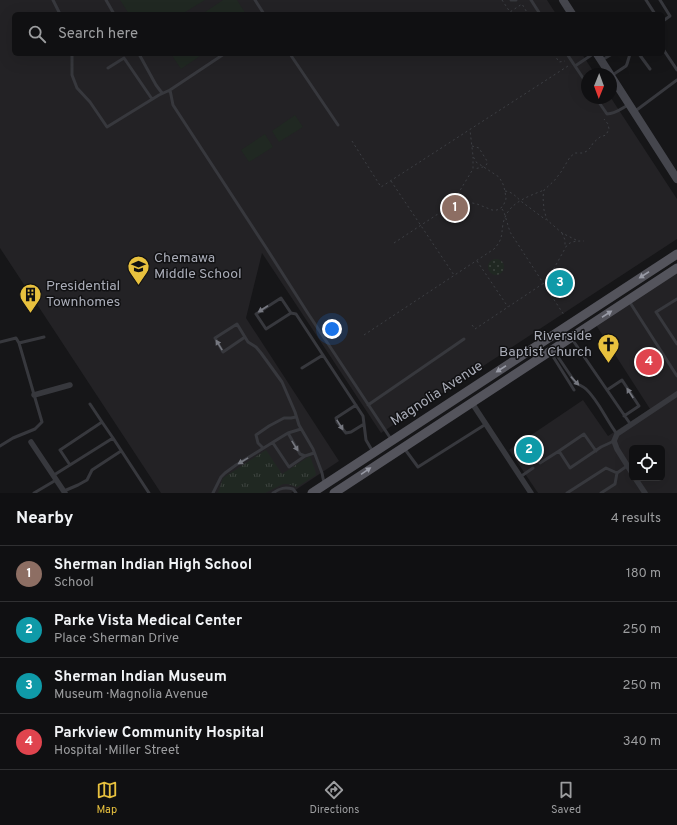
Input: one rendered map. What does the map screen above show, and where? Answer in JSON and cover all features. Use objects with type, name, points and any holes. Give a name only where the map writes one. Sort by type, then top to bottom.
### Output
[{"type":"main road","name":"Magnolia Avenue","points":[[312,493],[677,254]]},
{"type":"main road","name":"Magnolia Avenue","points":[[334,493],[677,268]]},
{"type":"main road","points":[[545,341],[552,350]]},
{"type":"street","points":[[563,0],[571,12]]},
{"type":"street","points":[[599,57],[606,68]]},
{"type":"street","points":[[617,85],[677,179]]},
{"type":"street","points":[[34,395],[70,385]]},
{"type":"street","points":[[629,469],[614,441],[617,434],[677,394]]},
{"type":"street","points":[[472,403],[531,493]]},
{"type":"street","points":[[32,442],[64,492]]},
{"type":"street","points":[[637,481],[645,493]]},
{"type":"street","points":[[324,485],[330,493]]},
{"type":"lane","points":[[53,0],[59,12]]},
{"type":"lane","points":[[106,0],[113,12]]},
{"type":"lane","points":[[255,0],[263,12]]},
{"type":"lane","points":[[511,0],[516,0]]},
{"type":"lane","points":[[531,0],[539,12]]},
{"type":"lane","points":[[646,0],[654,12]]},
{"type":"lane","points":[[660,0],[670,16],[665,20]]},
{"type":"lane","points":[[665,52],[677,70]]},
{"type":"lane","points":[[72,56],[72,75],[77,88],[90,102],[107,127],[162,93],[170,90],[221,56]]},
{"type":"lane","points":[[139,56],[162,93]]},
{"type":"lane","points":[[291,56],[338,125]]},
{"type":"lane","points":[[568,56],[581,75]]},
{"type":"lane","points":[[575,66],[590,56]]},
{"type":"lane","points":[[617,71],[626,66],[629,56]]},
{"type":"lane","points":[[640,56],[650,69]]},
{"type":"lane","points":[[108,68],[124,58],[152,99]]},
{"type":"lane","points":[[634,112],[677,80]]},
{"type":"lane","points":[[170,90],[173,105],[392,440]]},
{"type":"lane","points":[[600,104],[607,114],[612,114],[629,104]]},
{"type":"lane","points":[[291,313],[266,329],[256,314],[281,298],[291,313],[296,314],[363,416],[366,440],[373,452]]},
{"type":"lane","points":[[677,299],[656,312],[677,344]]},
{"type":"lane","points":[[628,300],[677,376]]},
{"type":"lane","points":[[245,337],[223,352],[215,338],[236,324],[245,337],[248,342],[256,347],[261,353],[282,382],[301,430],[313,449],[322,473],[324,485]]},
{"type":"lane","points":[[20,343],[44,337]]},
{"type":"lane","points":[[0,342],[16,338],[20,343],[42,422],[35,429],[13,438],[0,446]]},
{"type":"lane","points":[[571,338],[631,425]]},
{"type":"lane","points":[[368,405],[464,339]]},
{"type":"lane","points":[[552,350],[554,358],[574,390]]},
{"type":"lane","points":[[552,350],[575,382],[579,386],[583,386],[586,389],[617,434]]},
{"type":"lane","points":[[302,368],[322,355]]},
{"type":"lane","points":[[607,390],[622,380],[639,406],[624,416]]},
{"type":"lane","points":[[90,404],[149,493]]},
{"type":"lane","points":[[356,405],[336,418],[337,422],[346,433],[351,432],[364,424]]},
{"type":"lane","points":[[263,448],[258,443],[256,435],[284,418],[296,417]]},
{"type":"lane","points":[[70,465],[60,450],[102,422]]},
{"type":"lane","points":[[403,447],[418,467],[486,424]]},
{"type":"lane","points":[[214,493],[221,477],[236,465],[288,433],[301,430]]},
{"type":"lane","points":[[288,433],[300,454],[306,456]]},
{"type":"lane","points":[[540,463],[584,434],[596,450]]},
{"type":"lane","points":[[34,493],[70,465],[113,438]]},
{"type":"lane","points":[[559,451],[570,468],[596,450],[614,441]]},
{"type":"lane","points":[[273,443],[289,467],[306,456],[314,454]]},
{"type":"lane","points":[[64,492],[87,480],[92,470],[121,451]]},
{"type":"lane","points":[[601,493],[615,484],[617,472],[627,466]]},
{"type":"lane","points":[[520,477],[533,468]]},
{"type":"lane","points":[[567,493],[606,468],[617,472]]},
{"type":"lane","points":[[273,493],[286,487],[293,489],[296,493]]},
{"type":"path","points":[[502,0],[510,12],[522,4],[527,12]]},
{"type":"path","points":[[555,56],[559,62],[566,61]]},
{"type":"path","points":[[352,141],[381,187],[569,66]]},
{"type":"path","points":[[364,335],[494,249],[499,244],[502,237],[507,212],[515,203],[544,190],[554,181],[570,157],[575,153],[583,153],[587,151],[600,137],[606,135],[609,129],[604,118]]},
{"type":"path","points":[[450,207],[473,169],[470,130]]},
{"type":"path","points":[[471,146],[479,148],[487,161],[487,164],[483,167],[473,169]]},
{"type":"path","points":[[394,243],[450,207],[459,203],[468,202],[492,210],[501,208],[506,199],[504,184],[498,177],[476,162],[473,156]]},
{"type":"path","points":[[391,180],[454,276]]},
{"type":"path","points":[[544,190],[544,210],[547,220]]},
{"type":"path","points":[[505,191],[515,195],[520,201],[547,220],[562,233],[576,240],[584,241]]},
{"type":"path","points":[[501,208],[504,212],[510,232],[564,314]]},
{"type":"path","points":[[562,233],[565,240],[565,248]]},
{"type":"path","points":[[472,325],[475,329],[547,281],[567,245],[576,240]]},
{"type":"path","points":[[477,260],[508,307]]},
{"type":"shaded area","points":[[0,0],[547,0],[555,12],[12,12],[12,56],[583,56],[591,68],[581,68],[581,104],[615,104],[677,199],[677,239],[381,433],[262,253],[246,318],[339,461],[291,493],[161,493],[0,248]]},
{"type":"shaded area","points":[[677,272],[677,493],[538,493],[509,450],[583,400],[608,436],[650,409],[596,325]]},
{"type":"green space","points":[[120,0],[205,0],[185,12],[128,12]]},
{"type":"green space","points":[[223,0],[237,0],[245,12],[205,12]]},
{"type":"green space","points":[[172,56],[200,56],[181,69]]},
{"type":"green space","points":[[295,115],[303,127],[279,142],[272,131]]},
{"type":"green space","points":[[265,134],[273,147],[249,162],[241,150]]},
{"type":"green space","points":[[496,259],[503,264],[504,267],[499,274],[496,275],[489,270],[488,267],[493,260]]},
{"type":"green space","points":[[266,450],[282,474],[310,456],[316,475],[297,487],[283,484],[265,493],[218,493],[223,478]]},
{"type":"place","name":"Sherman Indian High School","points":[[455,208]]},
{"type":"place","name":"Sherman Indian Museum","points":[[560,283]]},
{"type":"place","name":"Chemawa Middle School","points":[[139,286]]},
{"type":"place","name":"Presidential Townhomes","points":[[31,314]]},
{"type":"place","name":"Parkview Community Hospital","points":[[649,362]]},
{"type":"place","name":"Riverside Baptist Church","points":[[608,364]]},
{"type":"place","name":"Parke Vista Medical Center","points":[[529,450]]}]
